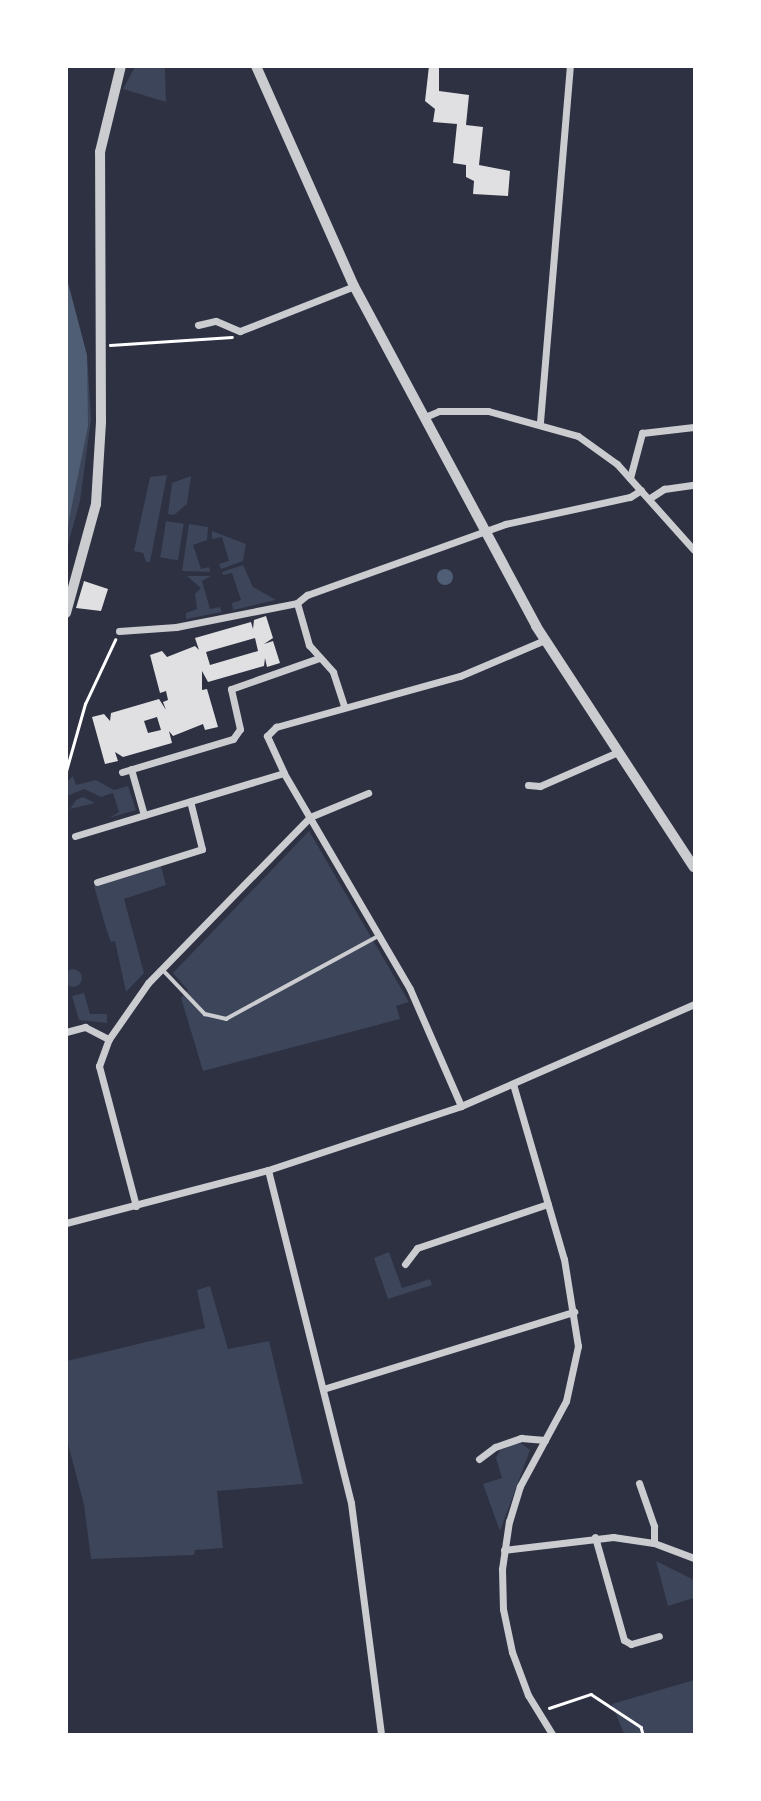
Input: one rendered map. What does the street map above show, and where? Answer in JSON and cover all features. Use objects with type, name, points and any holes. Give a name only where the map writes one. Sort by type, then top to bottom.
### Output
[{"type":"street","points":[[66,613],[96,503],[100,152],[121,66]]},
{"type":"street","points":[[257,66],[354,286],[485,531],[545,640],[695,867]]},
{"type":"street","points":[[540,422],[570,66]]},
{"type":"street","points":[[198,325],[216,321],[240,331],[354,286]]},
{"type":"street","points":[[425,417],[476,410],[540,422],[588,442],[650,498],[695,550]]},
{"type":"street","points":[[630,478],[642,433],[695,427]]},
{"type":"street","points":[[650,498],[664,489],[695,485]]},
{"type":"street","points":[[119,631],[183,625],[297,603],[319,590],[485,531],[629,497],[641,490]]},
{"type":"street","points":[[297,603],[309,645],[333,672],[344,705]]},
{"type":"street","points":[[461,1106],[424,1016],[269,746],[269,731],[344,705],[460,676],[545,640]]},
{"type":"street","points":[[122,772],[233,739],[240,729],[231,689],[319,658]]},
{"type":"street","points":[[528,785],[540,786],[618,752]]},
{"type":"street","points":[[131,769],[144,815]]},
{"type":"street","points":[[75,836],[284,773]]},
{"type":"street","points":[[136,1206],[99,1066],[109,1038],[162,968],[310,817],[368,793]]},
{"type":"street","points":[[97,882],[202,849],[190,801]]},
{"type":"street","points":[[66,1223],[268,1170],[461,1106],[695,1004]]},
{"type":"street","points":[[66,1032],[86,1027],[109,1038]]},
{"type":"street","points":[[513,1084],[548,1204],[574,1312],[576,1370],[566,1401],[520,1486],[504,1550],[501,1588],[507,1631],[519,1675],[537,1712],[552,1734]]},
{"type":"street","points":[[268,1170],[351,1503],[381,1734]]},
{"type":"street","points":[[405,1264],[417,1248],[548,1204]]},
{"type":"street","points":[[323,1389],[574,1312]]},
{"type":"street","points":[[479,1459],[495,1447],[521,1438],[545,1440]]},
{"type":"street","points":[[639,1483],[654,1526],[654,1543]]},
{"type":"street","points":[[504,1550],[595,1537],[654,1543],[695,1558]]},
{"type":"street","points":[[595,1537],[624,1640],[631,1644],[659,1636]]},
{"type":"lane","points":[[162,968],[205,1014],[226,1019],[378,936]]},
{"type":"path","points":[[99,345],[224,341],[240,331]]},
{"type":"path","points":[[66,771],[85,704],[119,631]]},
{"type":"path","points":[[537,1712],[591,1694],[641,1727],[643,1734]]},
{"type":"shaded area","points":[[135,67],[165,67],[166,102],[123,89]]},
{"type":"shaded area","points":[[67,279],[87,355],[88,426],[67,530]]},
{"type":"shaded area","points":[[67,353],[87,355],[91,419],[80,501],[67,548]]},
{"type":"shaded area","points":[[167,475],[150,562],[146,562],[143,553],[134,551],[150,477]]},
{"type":"shaded area","points":[[191,476],[187,504],[174,515],[168,514],[172,483]]},
{"type":"shaded area","points":[[166,521],[184,524],[178,560],[160,558]]},
{"type":"shaded area","points":[[189,524],[208,527],[207,540],[193,545],[201,569],[209,567],[210,572],[182,571]]},
{"type":"shaded area","points":[[212,531],[246,544],[243,561],[221,569],[219,564],[229,561],[222,537],[212,539]]},
{"type":"shaded area","points":[[243,565],[253,587],[276,600],[233,610],[232,603],[241,600],[232,573],[223,575],[222,572]]},
{"type":"shaded area","points":[[445,569],[451,571],[451,583],[445,585],[439,583],[437,577],[439,571]]},
{"type":"shaded area","points":[[187,576],[211,576],[202,581],[210,609],[220,607],[222,612],[186,619],[186,613],[197,609],[195,594],[201,588]]},
{"type":"shaded area","points":[[73,776],[76,785],[96,780],[114,790],[128,786],[136,810],[109,818],[119,812],[113,793],[101,797],[84,789],[67,796],[67,782]]},
{"type":"shaded area","points":[[83,797],[95,803],[70,809],[76,800]]},
{"type":"shaded area","points":[[309,831],[409,1002],[396,1006],[400,1019],[203,1071],[181,998],[188,990],[173,973]]},
{"type":"shaded area","points":[[161,866],[166,885],[124,899],[144,973],[126,992],[115,941],[111,942],[94,886]]},
{"type":"shaded area","points":[[73,969],[79,972],[82,978],[79,984],[73,987],[67,984],[64,978],[67,972]]},
{"type":"shaded area","points":[[84,993],[90,1014],[107,1014],[107,1023],[79,1020],[72,996]]},
{"type":"shaded area","points":[[389,1252],[402,1288],[430,1279],[432,1285],[388,1299],[374,1258]]},
{"type":"shaded area","points":[[210,1286],[228,1349],[269,1341],[303,1484],[217,1491],[223,1548],[195,1550],[194,1555],[91,1559],[84,1505],[67,1440],[67,1361],[205,1328],[197,1290]]},
{"type":"shaded area","points":[[521,1443],[530,1450],[500,1531],[483,1484],[502,1478],[496,1458],[500,1450]]},
{"type":"shaded area","points":[[656,1561],[694,1580],[694,1598],[668,1606]]},
{"type":"shaded area","points":[[694,1680],[694,1734],[624,1734],[612,1704]]},
{"type":"building","points":[[429,66],[439,66],[439,91],[469,95],[466,125],[483,127],[479,165],[510,171],[508,196],[473,194],[474,181],[466,177],[466,165],[453,163],[457,124],[433,122],[435,109],[425,101]]},
{"type":"building","points":[[84,581],[108,589],[101,611],[76,608]]},
{"type":"building","points":[[266,616],[273,638],[264,644],[273,641],[280,663],[267,667],[265,658],[264,666],[208,682],[202,671],[202,690],[207,689],[218,727],[205,730],[203,724],[173,736],[169,731],[172,743],[123,757],[115,752],[118,761],[105,764],[92,717],[104,714],[110,721],[111,713],[159,699],[166,710],[163,702],[168,700],[166,691],[160,693],[150,655],[162,651],[167,657],[195,646],[199,650],[195,638],[251,622],[253,629],[254,620]],"holes":[[[255,638],[258,651],[210,665],[206,652]],[[157,717],[161,730],[148,733],[144,721]]]}]
